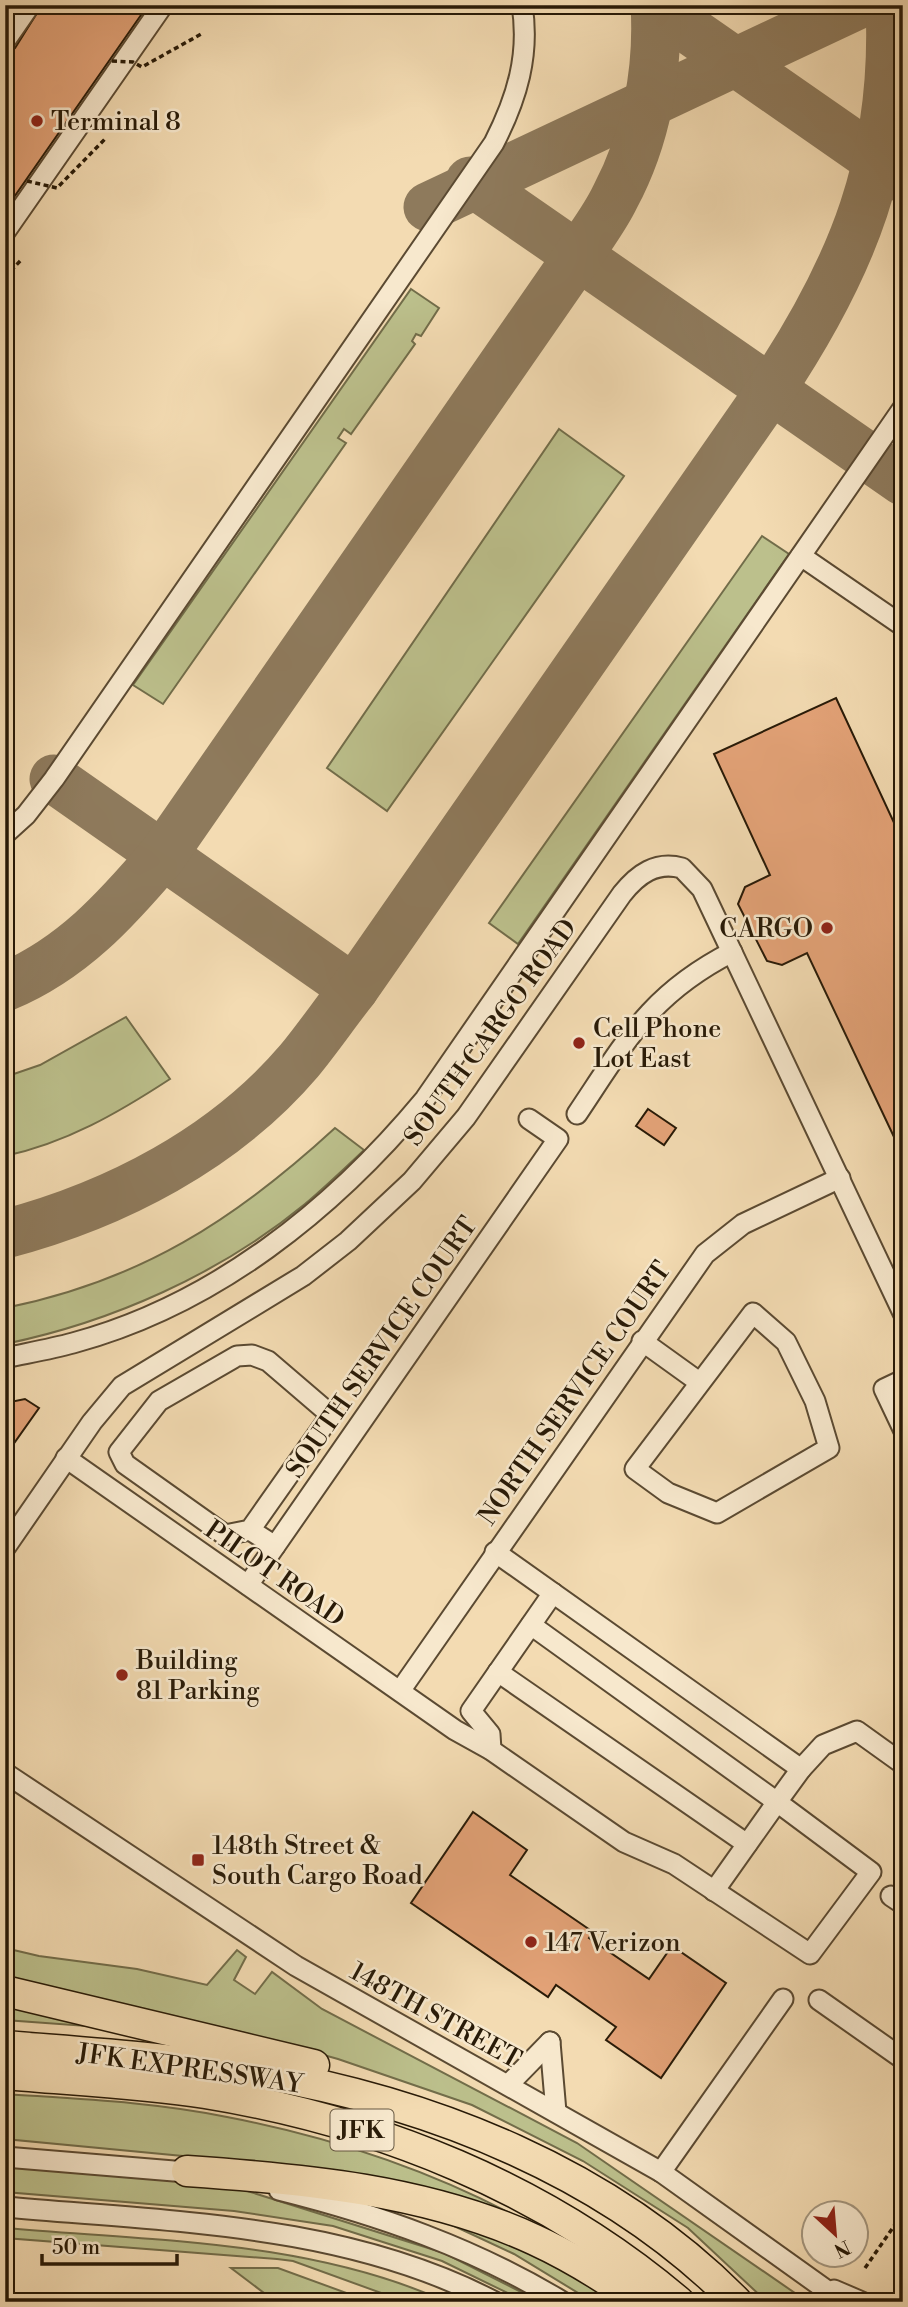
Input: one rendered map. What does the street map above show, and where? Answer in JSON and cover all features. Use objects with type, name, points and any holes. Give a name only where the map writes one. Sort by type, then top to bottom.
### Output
[{"type":"highway","points":[[5,1991],[243,2046],[359,2077],[464,2113],[529,2140],[584,2168],[656,2232]]},
{"type":"highway","name":"JFK EXPRESSWAY","points":[[5,2046],[226,2067],[388,2103],[512,2149],[601,2195],[656,2232],[737,2302]]},
{"type":"highway","name":"JFK EXPRESSWAY","points":[[5,2074],[202,2093],[300,2112],[384,2137],[486,2178],[554,2214],[628,2261],[679,2302]]},
{"type":"highway","points":[[187,2171],[324,2183],[475,2216],[564,2254],[640,2302]]},
{"type":"street","points":[[5,41],[30,5]]},
{"type":"street","points":[[5,232],[163,5]]},
{"type":"street","points":[[5,834],[26,815],[54,779],[488,152],[506,119],[521,76],[526,36],[522,5]]},
{"type":"street","points":[[5,1358],[74,1342],[152,1314],[208,1286],[307,1219],[384,1148],[425,1099],[903,408]]},
{"type":"street","points":[[802,556],[903,626]]},
{"type":"street","name":"SOUTH CARGO ROAD","points":[[5,1548],[66,1458],[122,1386],[292,1284],[348,1241],[390,1203],[444,1146],[630,884],[656,867],[682,869],[702,889],[732,952]]},
{"type":"street","points":[[577,1114],[650,1010],[679,984],[732,952],[903,1313]]},
{"type":"street","name":"SOUTH SERVICE COURT","points":[[248,1586],[558,1139],[529,1119]]},
{"type":"street","name":"NORTH SERVICE COURT","points":[[400,1691],[642,1341],[713,1246],[743,1224],[840,1178]]},
{"type":"street","points":[[753,1313],[786,1342],[815,1401],[829,1448],[717,1513],[668,1493],[635,1469],[699,1382],[753,1313]]},
{"type":"street","points":[[642,1341],[699,1382]]},
{"type":"street","points":[[250,1530],[331,1415],[268,1361],[252,1355],[237,1356],[159,1401],[119,1452],[125,1464],[225,1535],[250,1530],[275,1546]]},
{"type":"street","points":[[903,1380],[884,1389],[903,1429]]},
{"type":"street","name":"PILOT ROAD","points":[[66,1458],[455,1730],[491,1751],[624,1842],[674,1864],[810,1954],[871,1872],[777,1802]]},
{"type":"street","points":[[495,1552],[801,1769]]},
{"type":"street","points":[[491,1751],[490,1734],[471,1711],[553,1593]]},
{"type":"street","points":[[531,1625],[777,1802]]},
{"type":"street","points":[[498,1672],[747,1843]]},
{"type":"street","points":[[714,1891],[801,1769],[823,1745],[857,1731],[903,1764]]},
{"type":"street","name":"148TH STREET","points":[[5,1773],[296,1966],[662,2172],[843,2302]]},
{"type":"street","points":[[662,2172],[783,1999]]},
{"type":"street","points":[[819,2000],[903,2059]]},
{"type":"street","points":[[508,2085],[551,2042],[556,2112]]},
{"type":"street","points":[[5,2157],[187,2171],[337,2205],[421,2232],[500,2266],[563,2302]]},
{"type":"street","points":[[5,2207],[305,2237],[409,2265],[495,2302]]},
{"type":"street","points":[[823,2286],[862,2302]]},
{"type":"path","points":[[112,61],[133,62],[142,67],[203,33]]},
{"type":"path","points":[[27,181],[57,188],[105,139]]},
{"type":"path","points":[[5,277],[22,259]]},
{"type":"path","points":[[870,2261],[903,2213]]},
{"type":"green space","points":[[411,289],[439,308],[421,336],[416,334],[412,341],[415,344],[351,434],[344,429],[338,438],[346,443],[163,704],[133,685]]},
{"type":"green space","points":[[559,429],[624,476],[387,811],[327,768]]},
{"type":"green space","points":[[762,536],[789,554],[518,944],[489,923]]},
{"type":"green space","points":[[126,1017],[170,1079],[131,1104],[70,1135],[5,1156],[5,1077],[40,1065]]},
{"type":"green space","points":[[335,1128],[364,1150],[305,1204],[237,1252],[163,1292],[125,1308],[45,1335],[5,1344],[5,1308],[99,1281],[183,1242],[260,1191]]},
{"type":"green space","points":[[5,1948],[39,1956],[137,1969],[207,1985],[237,1950],[246,1957],[234,1980],[255,1994],[272,1972],[322,2009],[577,2143],[808,2302],[767,2302],[688,2228],[583,2161],[472,2105],[338,2059],[241,2032],[5,1979]]},
{"type":"green space","points":[[5,1999],[85,2018],[86,2026],[5,2020]]},
{"type":"green space","points":[[5,2094],[172,2108],[227,2117],[320,2139],[411,2169],[455,2187],[540,2229],[581,2254],[225,2160],[5,2139]]},
{"type":"green space","points":[[5,2165],[139,2176],[241,2189],[444,2253],[541,2302],[526,2302],[442,2261],[333,2226],[234,2211],[5,2192]]},
{"type":"green space","points":[[439,2219],[494,2231],[624,2302],[593,2302],[514,2254]]},
{"type":"green space","points":[[5,2228],[174,2241],[286,2255],[341,2266],[447,2302],[406,2302],[293,2261],[5,2238]]},
{"type":"green space","points":[[231,2268],[278,2268],[371,2302],[276,2302]]},
{"type":"building","name":"Terminal 8","points":[[42,5],[148,5],[5,210],[5,56],[15,48]]},
{"type":"building","name":"CARGO","points":[[836,698],[903,842],[903,1156],[807,953],[782,965],[767,961],[738,904],[745,887],[770,875],[714,754]]},
{"type":"building","points":[[648,1109],[676,1128],[664,1145],[636,1126]]},
{"type":"building","points":[[25,1399],[39,1408],[5,1456],[5,1403]]},
{"type":"building","name":"147 Verizon","points":[[473,1812],[527,1850],[510,1875],[593,1932],[589,1938],[649,1979],[672,1946],[726,1983],[661,2078],[606,2040],[616,2027],[556,1985],[548,1997],[411,1903]]},
{"type":"taxiway","points":[[5,987],[29,976],[72,947],[110,914],[162,856],[578,256],[611,205],[635,152],[652,79],[655,5]]},
{"type":"taxiway","points":[[428,207],[857,5]]},
{"type":"taxiway","points":[[5,1234],[46,1222],[127,1190],[202,1147],[269,1093],[299,1061],[354,989],[770,391],[825,300],[864,209],[877,162],[886,112],[890,5]]},
{"type":"taxiway","points":[[655,6],[902,178]]},
{"type":"taxiway","points":[[470,181],[903,481]]},
{"type":"taxiway","points":[[54,779],[354,989]]},
{"type":"place","name":"Terminal 8","points":[[37,121]]},
{"type":"place","name":"CARGO","points":[[827,928]]},
{"type":"place","name":"Cell Phone Lot East","points":[[579,1043]]},
{"type":"place","name":"Building 81 Parking","points":[[122,1675]]},
{"type":"place","name":"148th Street & South Cargo Road","points":[[198,1860]]},
{"type":"place","name":"147 Verizon","points":[[531,1942]]}]
